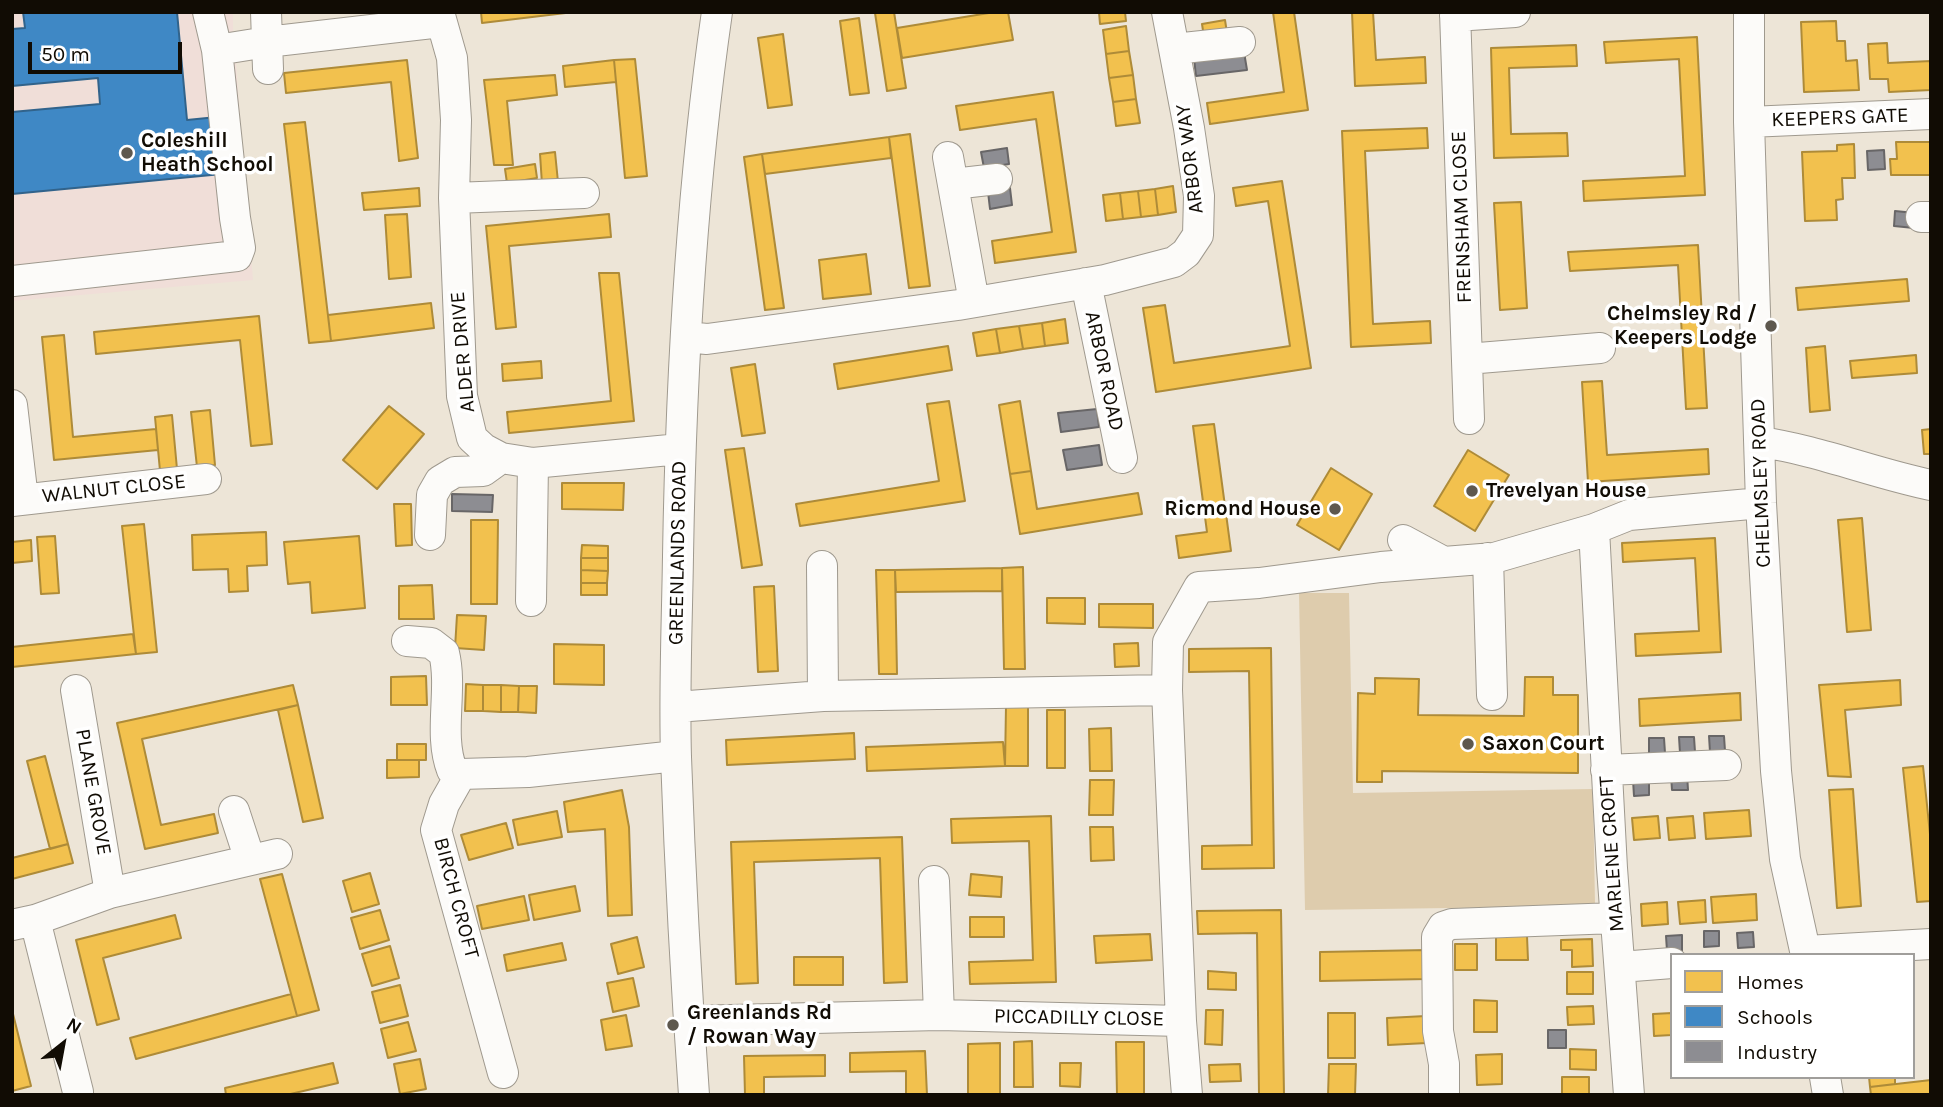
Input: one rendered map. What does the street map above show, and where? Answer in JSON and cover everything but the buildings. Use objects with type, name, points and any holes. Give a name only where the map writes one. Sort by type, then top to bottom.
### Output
[{"type":"street","points":[[13,281],[237,257],[240,248],[217,50],[208,12]]},
{"type":"street","name":"GREENLANDS ROAD","points":[[694,1095],[676,756],[680,449],[700,135],[717,12]]},
{"type":"street","name":"ARBOR WAY","points":[[686,337],[707,339],[974,302],[1086,283],[1174,262],[1186,253],[1198,235],[1199,196],[1167,12]]},
{"type":"street","name":"FRENSHAM CLOSE","points":[[1469,418],[1455,14],[1515,12]]},
{"type":"street","name":"CHELMSLEY ROAD","points":[[1749,12],[1749,122],[1761,503],[1776,771],[1785,859],[1806,953],[1931,944]]},
{"type":"street","points":[[217,50],[440,17]]},
{"type":"street","name":"ALDER DRIVE","points":[[440,17],[452,58],[456,108],[454,198],[462,396],[472,438],[484,449],[501,458],[533,463],[680,449]]},
{"type":"street","points":[[1174,49],[1240,43]]},
{"type":"street","name":"KEEPERS GATE","points":[[1749,122],[1931,114]]},
{"type":"street","points":[[974,302],[950,171],[997,179]]},
{"type":"street","points":[[454,198],[584,193]]},
{"type":"street","name":"ARBOR ROAD","points":[[1086,283],[1122,458]]},
{"type":"street","points":[[1467,359],[1600,348]]},
{"type":"street","name":"WALNUT CLOSE","points":[[12,405],[18,500],[206,479]]},
{"type":"street","points":[[1760,442],[1821,454],[1931,485]]},
{"type":"street","points":[[430,535],[432,495],[440,481],[454,472],[483,471],[501,458]]},
{"type":"street","points":[[531,601],[533,463]]},
{"type":"street","points":[[1403,540],[1444,562],[1488,558],[1594,529],[1629,515],[1761,503]]},
{"type":"street","name":"MARLENE CROFT","points":[[1594,529],[1606,770],[1629,1095]]},
{"type":"street","points":[[1488,558],[1492,695]]},
{"type":"street","name":"PICCADILLY CLOSE","points":[[689,1021],[939,1015],[1181,1021],[1167,690],[1168,642],[1199,587],[1259,583],[1381,567],[1444,562]]},
{"type":"street","points":[[822,566],[823,696]]},
{"type":"street","points":[[407,641],[431,643],[444,653],[448,668],[447,759],[452,770],[461,774],[528,772],[676,756]]},
{"type":"street","name":"PLANE GROVE","points":[[76,690],[110,893]]},
{"type":"street","points":[[676,707],[823,696],[1167,690]]},
{"type":"street","points":[[1606,770],[1727,765]]},
{"type":"street","name":"BIRCH CROFT","points":[[461,774],[444,804],[436,830],[503,1073]]},
{"type":"street","points":[[78,1092],[23,922],[110,893],[263,857],[234,811]]},
{"type":"street","points":[[934,881],[939,1015]]},
{"type":"street","points":[[1444,1095],[1444,1064],[1438,1031],[1437,937],[1444,927],[1452,924],[1616,918]]},
{"type":"street","points":[[1620,967],[1670,963]]},
{"type":"street","points":[[1181,1021],[1186,1095]]},
{"type":"shaded area","name":"Coleshill Heath School","points":[[12,12],[233,12],[253,280],[12,301]]},
{"type":"shaded area","points":[[1299,593],[1349,593],[1353,793],[1593,789],[1595,906],[1305,910]]},
{"type":"place","name":"Coleshill Heath School","points":[[127,153]]},
{"type":"place","name":"Chelmsley Rd / Keepers Lodge","points":[[1771,326]]},
{"type":"place","name":"Trevelyan House","points":[[1472,491]]},
{"type":"place","name":"Ricmond House","points":[[1335,509]]},
{"type":"place","name":"Saxon Court","points":[[1468,744]]},
{"type":"place","name":"Greenlands Rd / Rowan Way","points":[[673,1025]]}]
